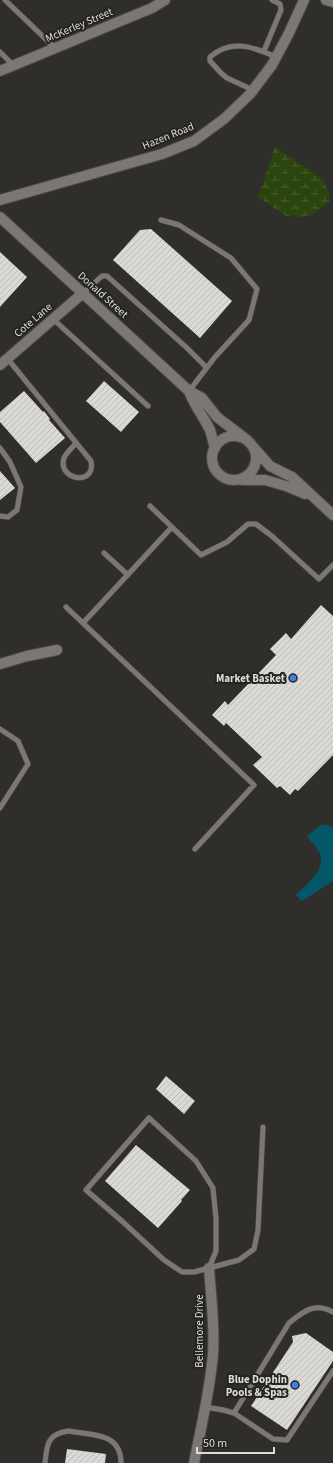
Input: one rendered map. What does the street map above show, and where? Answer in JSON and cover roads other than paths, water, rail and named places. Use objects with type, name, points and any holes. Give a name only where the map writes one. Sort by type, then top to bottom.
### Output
[{"type":"street","name":"McKerley Street","points":[[0,71],[152,8],[165,0]]},
{"type":"street","name":"Hazen Road","points":[[0,200],[162,154],[194,141],[224,119],[253,90],[272,65],[304,0]]},
{"type":"street","points":[[326,0],[333,2]]},
{"type":"street","name":"Donald Street","points":[[0,217],[189,391],[202,398],[217,417],[250,443],[270,466],[292,477],[333,515]]},
{"type":"street","name":"Cote Lane","points":[[4,362],[83,293]]},
{"type":"street","name":"Donald Street","points":[[189,391],[194,405],[204,419],[210,432],[215,448],[212,461],[214,468],[219,474],[224,478],[231,480],[266,480],[286,486],[312,497]]},
{"type":"street","points":[[215,448],[220,441],[233,436],[240,437],[250,443],[256,452],[255,467],[245,478],[238,480]]},
{"type":"street","points":[[0,664],[27,656],[57,650]]},
{"type":"street","name":"Bellemore Drive","points":[[194,1463],[210,1385],[213,1353],[213,1324],[209,1268]]},
{"type":"lane","points":[[5,0],[55,48]]},
{"type":"lane","points":[[264,51],[281,10],[280,4],[272,0]]},
{"type":"lane","points":[[253,90],[221,73],[210,61],[210,57],[217,52],[238,45],[247,46],[276,56]]},
{"type":"lane","points":[[0,52],[13,65]]},
{"type":"lane","points":[[162,220],[179,225],[231,258],[257,289],[249,320],[206,367],[189,391]]},
{"type":"lane","points":[[83,293],[102,276],[107,276],[206,367]]},
{"type":"lane","points":[[53,318],[148,406]]},
{"type":"lane","points":[[4,362],[76,443],[91,461],[92,467],[89,473],[84,478],[77,479],[65,470],[63,464],[65,457],[76,443]]},
{"type":"lane","points":[[0,448],[10,462],[21,487],[17,510],[8,518],[0,516]]},
{"type":"lane","points":[[150,506],[201,555],[227,542],[248,524],[256,524],[273,537],[319,580],[333,565]]},
{"type":"lane","points":[[83,623],[172,527]]},
{"type":"lane","points":[[104,553],[128,575]]},
{"type":"lane","points":[[66,607],[254,785],[195,849]]},
{"type":"lane","points":[[0,729],[18,741],[28,764],[0,808]]},
{"type":"lane","points":[[209,1268],[216,1251],[216,1219],[213,1188],[196,1161],[149,1118],[86,1190],[164,1260],[182,1272],[194,1272],[209,1268],[238,1260],[254,1249],[258,1230],[263,1127]]},
{"type":"lane","points":[[234,1413],[289,1323],[302,1313],[314,1308],[325,1308],[333,1312]]},
{"type":"lane","points":[[205,1407],[234,1413],[273,1439],[287,1440],[333,1371]]},
{"type":"lane","points":[[45,1463],[50,1439],[62,1432],[68,1431],[106,1437],[112,1440],[121,1456],[121,1463]]},
{"type":"water","points":[[322,824],[333,827],[333,881],[302,901],[296,895],[314,877],[318,871],[321,860],[319,851],[307,836]]},
{"type":"place","name":"Market Basket","points":[[293,678]]},
{"type":"place","name":"Blue Dophin Pools & Spas","points":[[295,1385]]}]
